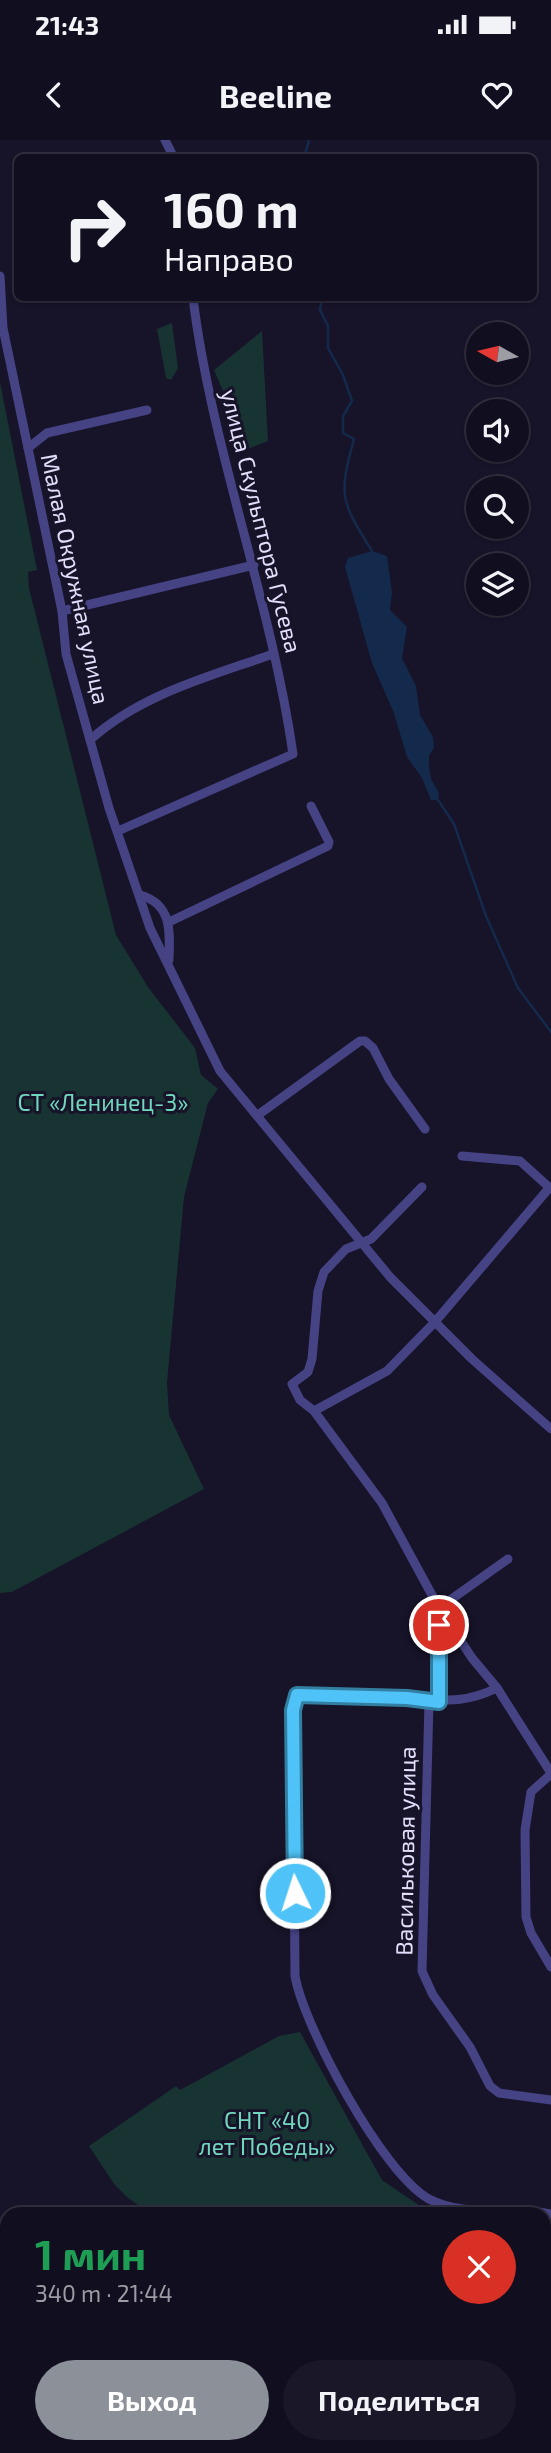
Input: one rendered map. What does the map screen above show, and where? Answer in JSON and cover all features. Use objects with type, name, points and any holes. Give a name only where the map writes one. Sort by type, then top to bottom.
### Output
[{"type":"street","name":"Малая Окружная улица","points":[[0,276],[3,328],[62,611],[66,653],[96,770],[150,928],[169,961],[220,1071],[360,1244],[433,1323],[551,1429]]},
{"type":"street","name":"улица Скульптора Гусева","points":[[118,831],[293,754],[254,565],[201,359],[193,301]]},
{"type":"street","points":[[28,448],[47,433],[147,410]]},
{"type":"street","points":[[62,611],[254,565]]},
{"type":"street","points":[[90,740],[117,719],[167,692],[273,654]]},
{"type":"street","points":[[169,922],[328,846],[329,842],[311,806]]},
{"type":"street","points":[[140,895],[156,901],[169,922],[169,961]]},
{"type":"street","points":[[258,1115],[360,1041],[365,1041],[373,1048],[389,1080],[425,1129]]},
{"type":"street","points":[[314,1411],[387,1371],[433,1323],[550,1188],[520,1161],[462,1156]]},
{"type":"street","points":[[422,1187],[371,1239],[335,1258],[324,1272],[318,1291],[312,1359],[308,1372],[292,1384],[300,1401],[314,1411],[382,1503],[439,1608],[472,1658],[497,1688],[551,1774],[531,1792],[525,1864],[526,1917],[531,1933],[551,1967]]},
{"type":"street","points":[[439,1608],[508,1559]]},
{"type":"street","name":"Васильковая улица","points":[[439,1608],[422,1971],[433,1996],[470,2048],[490,2086],[499,2093],[551,2100]]},
{"type":"street","points":[[457,2207],[429,2199],[411,2186],[381,2149],[327,2054],[298,1991],[295,1976],[293,1710],[297,1695],[407,1698],[434,1702],[476,1698],[497,1688]]},
{"type":"green space","points":[[172,323],[178,368],[171,380],[166,378],[157,329]]},
{"type":"green space","points":[[262,331],[268,441],[248,449],[214,370]]},
{"type":"green space","name":"СТ «Ленинец-3»","points":[[0,382],[37,570],[28,572],[29,588],[116,935],[148,987],[195,1048],[201,1075],[218,1089],[208,1103],[184,1197],[167,1383],[169,1415],[204,1489],[12,1592],[0,1593]]},
{"type":"green space","name":"СНТ «40 лет Победы»","points":[[300,2032],[382,2180],[422,2207],[141,2207],[114,2184],[89,2146],[176,2086],[180,2090],[279,2036]]},
{"type":"water","points":[[372,551],[387,556],[392,593],[390,610],[407,627],[402,658],[416,686],[420,715],[433,737],[434,747],[429,756],[429,766],[431,779],[439,793],[438,800],[431,800],[422,778],[407,757],[394,713],[372,663],[345,567],[348,558]]},
{"type":"waterway","points":[[305,154],[309,140]]},
{"type":"waterway","points":[[322,301],[320,310],[328,326],[328,348],[343,375],[352,401],[343,416],[343,433],[354,439],[344,487],[345,498],[354,521],[372,551]]},
{"type":"waterway","points":[[438,800],[454,824],[486,916],[518,988],[551,1032]]},
{"type":"route","points":[[295,1893],[292,1867],[296,1753],[293,1710],[297,1695],[407,1698],[439,1702],[439,1625]]}]
